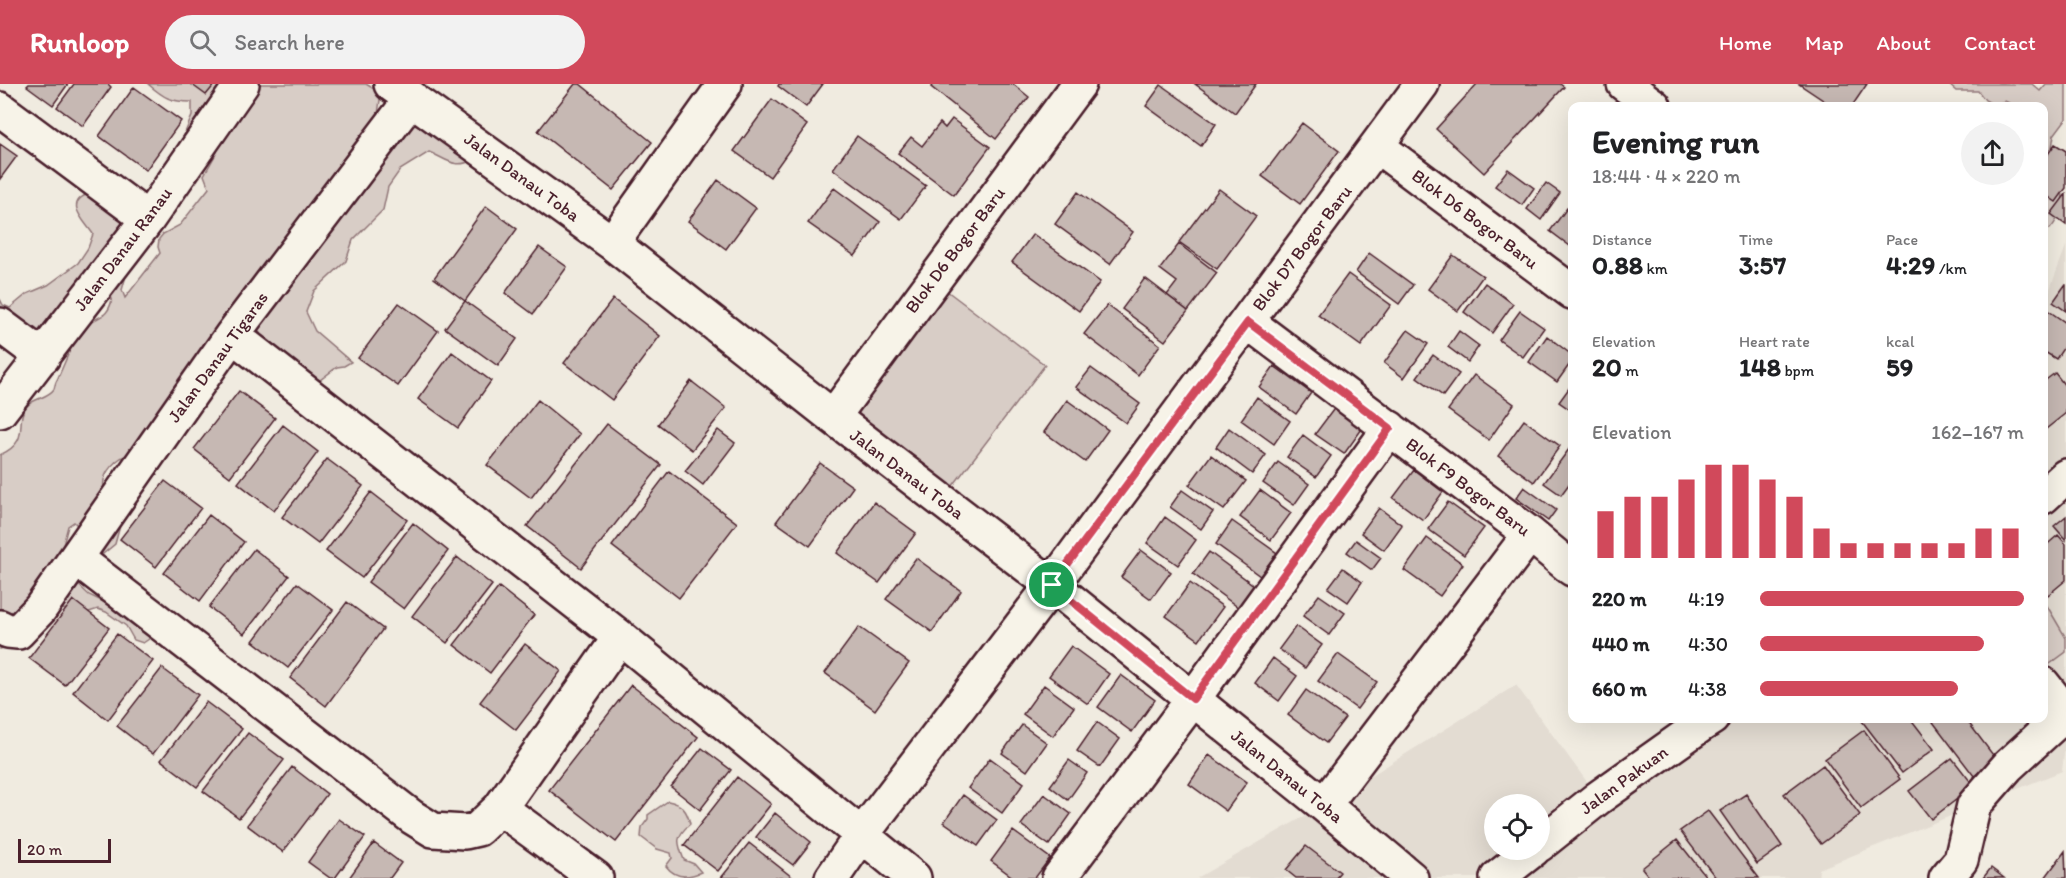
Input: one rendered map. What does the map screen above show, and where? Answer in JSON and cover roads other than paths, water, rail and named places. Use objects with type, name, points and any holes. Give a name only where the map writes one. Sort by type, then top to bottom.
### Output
[{"type":"street","name":"Jalan Danau Ranau","points":[[0,411],[148,219],[242,84]]},
{"type":"street","points":[[612,243],[725,84]]},
{"type":"street","name":"Blok D6 Bogor Baru","points":[[832,417],[1079,84]]},
{"type":"street","name":"Blok D7 Bogor Baru","points":[[832,878],[861,836],[1248,322],[1422,84]]},
{"type":"street","name":"Jalan Danau Toba","points":[[401,91],[612,243],[832,417],[1052,585],[1411,878]]},
{"type":"street","name":"Jalan Danau Tigaras","points":[[15,623],[76,558],[401,91]]},
{"type":"street","points":[[0,109],[148,219]]},
{"type":"street","name":"Blok D6 Bogor Baru","points":[[1377,146],[1568,289]]},
{"type":"street","name":"Blok F9 Bogor Baru","points":[[1248,322],[1530,534],[1568,566]]},
{"type":"street","points":[[0,325],[43,357]]},
{"type":"street","points":[[232,335],[620,637],[914,878]]},
{"type":"street","points":[[1059,878],[1193,699],[1390,428]]},
{"type":"street","points":[[1324,805],[1530,534]]},
{"type":"street","points":[[76,558],[412,817],[433,830],[465,832],[478,830],[500,808],[620,637]]},
{"type":"street","points":[[1946,878],[1961,860],[1974,805],[1983,792],[2066,713],[2048,690]]},
{"type":"street","name":"Jalan Pakuan","points":[[1550,836],[1699,723]]},
{"type":"street","points":[[500,808],[596,878]]},
{"type":"street","points":[[1497,878],[1520,860]]}]
